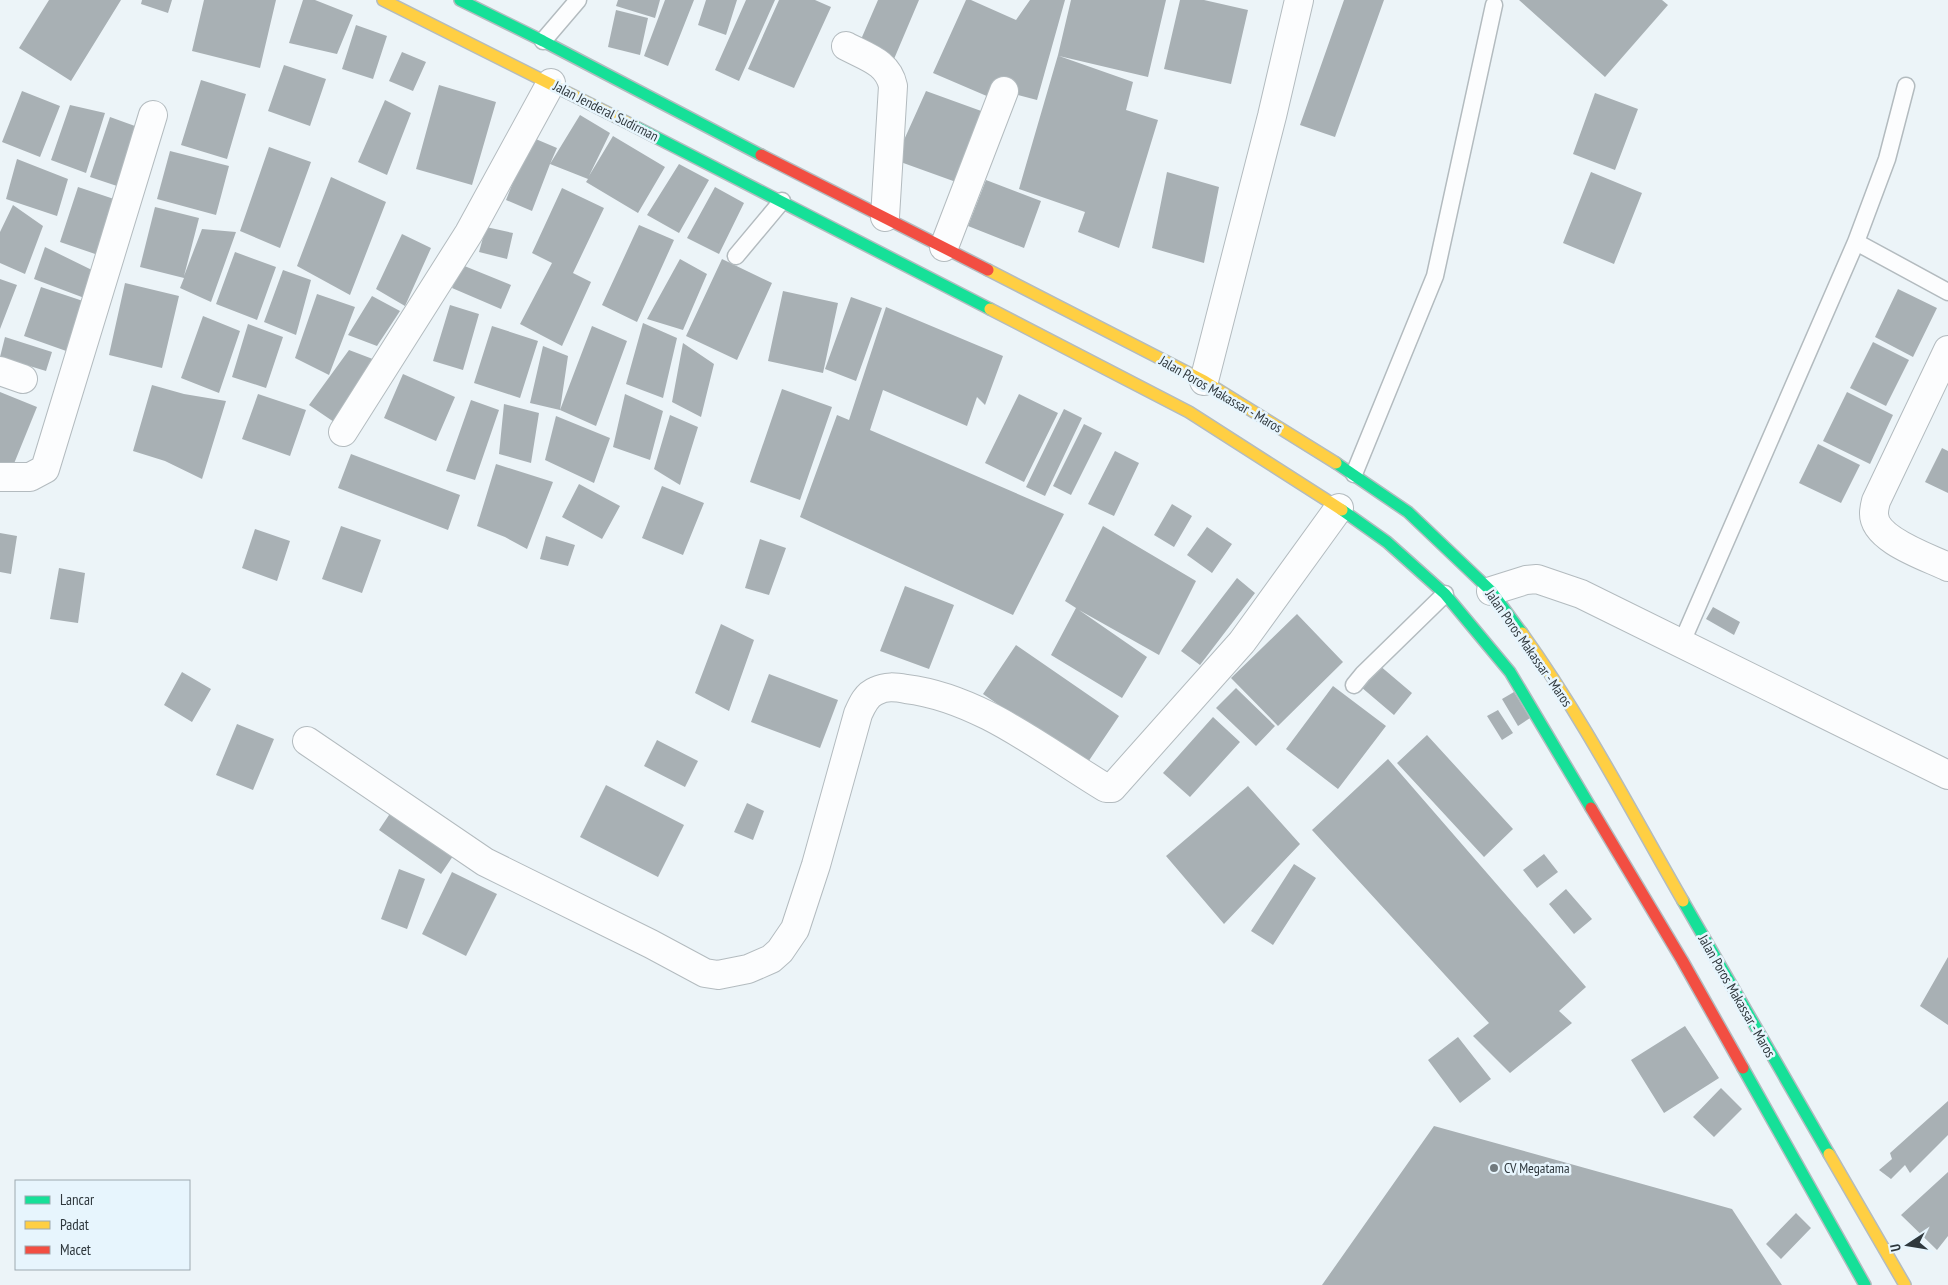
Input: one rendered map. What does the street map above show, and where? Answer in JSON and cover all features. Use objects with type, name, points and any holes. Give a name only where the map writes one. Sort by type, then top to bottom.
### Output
[{"type":"highway","name":"Jalan Jenderal Sudirman","points":[[384,0],[827,224],[1189,412],[1338,508]]},
{"type":"highway","points":[[460,0],[543,40]]},
{"type":"highway","points":[[418,18],[424,6]]},
{"type":"highway","name":"Jalan Poros Makassar - Maros","points":[[543,40],[754,152],[944,247],[1204,381],[1354,474],[1408,512],[1491,591],[1538,656],[1590,738],[1906,1285]]},
{"type":"highway","points":[[1338,508],[1387,542],[1445,594],[1515,680],[1682,960],[1865,1285]]},
{"type":"street","points":[[1204,381],[1272,116],[1299,0]]},
{"type":"street","points":[[846,46],[883,66],[891,76],[893,86],[885,217]]},
{"type":"street","points":[[343,432],[469,233],[552,84]]},
{"type":"street","points":[[944,247],[1004,91]]},
{"type":"street","points":[[0,477],[30,477],[45,469],[153,115]]},
{"type":"street","points":[[1948,350],[1876,501],[1873,514],[1884,534],[1893,541],[1948,567]]},
{"type":"street","points":[[307,741],[485,862],[651,944],[704,973],[718,975],[732,973],[748,969],[772,959],[795,929],[816,865],[858,714],[864,702],[871,694],[889,687],[922,691],[975,709],[1106,788],[1112,788],[1242,642],[1338,508]]},
{"type":"street","points":[[1491,591],[1526,580],[1537,579],[1581,594],[1682,642],[1948,775]]},
{"type":"lane","points":[[543,40],[578,0]]},
{"type":"lane","points":[[1354,474],[1435,276],[1494,5]]},
{"type":"lane","points":[[1682,642],[1856,242],[1887,159],[1906,86]]},
{"type":"lane","points":[[736,256],[782,201]]},
{"type":"lane","points":[[1856,242],[1948,292]]},
{"type":"lane","points":[[1354,685],[1445,594]]},
{"type":"building","points":[[49,0],[121,0],[71,81],[19,48]]},
{"type":"building","points":[[142,0],[172,0],[168,13],[141,4]]},
{"type":"building","points":[[204,0],[276,0],[260,68],[192,51]]},
{"type":"building","points":[[303,0],[315,0],[353,15],[337,54],[289,43]]},
{"type":"building","points":[[618,0],[660,0],[655,18],[616,6]]},
{"type":"building","points":[[665,0],[694,0],[668,66],[644,56]]},
{"type":"building","points":[[706,0],[737,0],[726,35],[698,25]]},
{"type":"building","points":[[746,0],[775,0],[739,81],[715,70]]},
{"type":"building","points":[[779,0],[815,0],[831,7],[794,88],[748,69]]},
{"type":"building","points":[[878,0],[919,0],[894,59],[859,44]]},
{"type":"building","points":[[966,0],[971,0],[1016,20],[1030,0],[1065,0],[1037,100],[992,88],[989,97],[933,73]]},
{"type":"building","points":[[1071,0],[1166,0],[1148,77],[1059,56],[1133,82],[1126,110],[1158,120],[1119,248],[1078,232],[1085,212],[1019,189],[1058,55]]},
{"type":"building","points":[[1180,0],[1204,0],[1248,10],[1231,84],[1164,69]]},
{"type":"building","points":[[1344,0],[1384,0],[1335,137],[1300,125]]},
{"type":"building","points":[[1519,0],[1662,0],[1668,5],[1605,77]]},
{"type":"building","points":[[616,10],[648,18],[640,55],[608,47]]},
{"type":"building","points":[[356,25],[387,36],[373,79],[342,69]]},
{"type":"building","points":[[402,52],[426,62],[413,91],[389,81]]},
{"type":"building","points":[[284,65],[326,79],[310,126],[268,111]]},
{"type":"building","points":[[201,80],[246,94],[227,159],[181,145]]},
{"type":"building","points":[[439,85],[496,102],[472,185],[416,169]]},
{"type":"building","points":[[22,91],[60,106],[40,157],[2,142]]},
{"type":"building","points":[[926,91],[984,112],[956,182],[895,160]]},
{"type":"building","points":[[1595,93],[1638,109],[1615,170],[1573,154]]},
{"type":"building","points":[[385,100],[411,113],[387,175],[358,162]]},
{"type":"building","points":[[70,105],[105,113],[86,173],[51,160]]},
{"type":"building","points":[[580,115],[610,133],[589,176],[613,136],[665,167],[638,213],[586,182],[588,179],[550,164]]},
{"type":"building","points":[[110,117],[146,130],[126,189],[90,177]]},
{"type":"building","points":[[531,137],[557,148],[532,211],[506,200]]},
{"type":"building","points":[[269,147],[311,162],[280,248],[240,231]]},
{"type":"building","points":[[170,151],[229,166],[216,215],[157,199]]},
{"type":"building","points":[[17,159],[68,179],[57,216],[6,199]]},
{"type":"building","points":[[679,164],[709,180],[679,233],[647,215]]},
{"type":"building","points":[[1167,172],[1219,187],[1204,263],[1152,248]]},
{"type":"building","points":[[1591,172],[1642,193],[1614,264],[1563,243]]},
{"type":"building","points":[[331,177],[386,202],[350,295],[297,266]]},
{"type":"building","points":[[986,180],[1041,201],[1024,248],[968,226]]},
{"type":"building","points":[[78,187],[123,202],[104,257],[60,242]]},
{"type":"building","points":[[715,187],[744,203],[719,254],[687,238]]},
{"type":"building","points":[[562,188],[604,208],[573,273],[591,282],[562,346],[520,324],[552,263],[532,253]]},
{"type":"building","points":[[13,205],[43,226],[25,274],[0,263],[0,232]]},
{"type":"building","points":[[155,207],[199,218],[184,276],[202,229],[236,232],[211,302],[180,288],[184,278],[140,267]]},
{"type":"building","points":[[639,225],[674,240],[637,322],[602,305]]},
{"type":"building","points":[[486,227],[513,233],[507,259],[479,252]]},
{"type":"building","points":[[402,234],[431,248],[405,306],[376,289]]},
{"type":"building","points":[[45,247],[96,272],[87,299],[34,279]]},
{"type":"building","points":[[235,252],[276,267],[257,320],[216,304]]},
{"type":"building","points":[[680,259],[707,274],[683,330],[647,319]]},
{"type":"building","points":[[722,259],[772,283],[737,360],[686,336]]},
{"type":"building","points":[[462,265],[511,285],[501,309],[452,288]]},
{"type":"building","points":[[283,270],[311,280],[296,335],[264,322]]},
{"type":"building","points":[[0,279],[17,285],[0,329]]},
{"type":"building","points":[[125,283],[179,296],[162,368],[109,355]]},
{"type":"building","points":[[41,287],[86,302],[69,352],[24,336]]},
{"type":"building","points":[[1898,289],[1937,308],[1913,357],[1875,337]]},
{"type":"building","points":[[783,291],[838,303],[823,373],[768,361]]},
{"type":"building","points":[[317,294],[355,307],[329,375],[295,358]]},
{"type":"building","points":[[372,296],[400,311],[377,346],[348,335]]},
{"type":"building","points":[[851,297],[882,308],[856,381],[825,369]]},
{"type":"building","points":[[450,305],[479,314],[463,370],[433,361]]},
{"type":"building","points":[[886,307],[1003,356],[985,405],[977,397],[967,426],[883,390],[870,430],[1064,514],[1013,615],[800,517],[837,415],[849,420]]},
{"type":"building","points":[[203,316],[240,331],[219,393],[181,378]]},
{"type":"building","points":[[643,323],[677,338],[663,398],[626,384]]},
{"type":"building","points":[[248,324],[283,337],[266,388],[232,377]]},
{"type":"building","points":[[492,326],[538,341],[520,398],[474,383]]},
{"type":"building","points":[[592,326],[627,341],[596,426],[560,410]]},
{"type":"building","points":[[5,337],[52,352],[46,371],[0,357]]},
{"type":"building","points":[[1873,342],[1909,360],[1886,406],[1850,388]]},
{"type":"building","points":[[683,343],[714,364],[701,417],[672,402]]},
{"type":"building","points":[[543,346],[568,356],[560,410],[530,403]]},
{"type":"building","points":[[349,350],[378,361],[334,422],[309,405]]},
{"type":"building","points":[[403,374],[455,397],[436,441],[384,418]]},
{"type":"building","points":[[152,385],[184,394],[226,401],[202,479],[165,461],[133,451]]},
{"type":"building","points":[[782,389],[832,407],[800,500],[750,482]]},
{"type":"building","points":[[0,392],[37,407],[11,471],[0,466]]},
{"type":"building","points":[[1847,392],[1893,415],[1870,464],[1823,441]]},
{"type":"building","points":[[258,394],[306,410],[290,456],[242,439]]},
{"type":"building","points":[[625,394],[663,411],[650,460],[613,447]]},
{"type":"building","points":[[1019,394],[1058,413],[1024,482],[985,463]]},
{"type":"building","points":[[471,400],[499,410],[475,480],[446,471]]},
{"type":"building","points":[[504,404],[539,413],[531,463],[499,454]]},
{"type":"building","points":[[1064,409],[1082,418],[1045,496],[1026,487]]},
{"type":"building","points":[[670,415],[698,427],[680,485],[654,469]]},
{"type":"building","points":[[556,416],[610,438],[594,483],[545,460]]},
{"type":"building","points":[[1084,424],[1102,433],[1071,495],[1053,486]]},
{"type":"building","points":[[1818,444],[1860,465],[1841,503],[1799,483]]},
{"type":"building","points":[[1942,448],[1948,451],[1948,493],[1925,482]]},
{"type":"building","points":[[1115,451],[1139,463],[1114,516],[1088,504]]},
{"type":"building","points":[[351,454],[460,495],[448,530],[338,488]]},
{"type":"building","points":[[496,464],[553,482],[527,549],[505,537],[477,526]]},
{"type":"building","points":[[579,484],[620,506],[602,539],[562,517]]},
{"type":"building","points":[[662,486],[704,503],[683,555],[642,538]]},
{"type":"building","points":[[1172,504],[1192,516],[1174,547],[1154,535]]},
{"type":"building","points":[[341,526],[381,540],[362,593],[322,579]]},
{"type":"building","points":[[1103,526],[1196,581],[1159,655],[1079,610],[1147,657],[1122,698],[1051,655],[1076,608],[1065,601]]},
{"type":"building","points":[[1207,527],[1232,544],[1212,573],[1187,555]]},
{"type":"building","points":[[255,529],[290,541],[277,581],[242,568]]},
{"type":"building","points":[[0,533],[17,536],[11,574],[0,572]]},
{"type":"building","points":[[546,536],[575,545],[568,566],[540,559]]},
{"type":"building","points":[[760,539],[786,548],[769,595],[745,588]]},
{"type":"building","points":[[59,568],[85,573],[78,623],[50,619]]},
{"type":"building","points":[[1237,578],[1255,593],[1200,665],[1181,651]]},
{"type":"building","points":[[905,586],[954,605],[929,669],[880,651]]},
{"type":"building","points":[[1713,607],[1740,622],[1734,635],[1706,619]]},
{"type":"building","points":[[1297,614],[1343,662],[1278,726],[1231,678]]},
{"type":"building","points":[[721,624],[754,640],[729,711],[695,693]]},
{"type":"building","points":[[1016,645],[1119,716],[1086,765],[983,694]]},
{"type":"building","points":[[1379,665],[1412,693],[1394,715],[1361,687]]},
{"type":"building","points":[[182,672],[211,689],[192,722],[164,705]]},
{"type":"building","points":[[769,674],[838,700],[820,748],[751,722]]},
{"type":"building","points":[[1333,686],[1386,726],[1338,789],[1286,749]]},
{"type":"building","points":[[1236,688],[1275,726],[1256,746],[1216,708]]},
{"type":"building","points":[[1514,692],[1530,718],[1518,726],[1502,699]]},
{"type":"building","points":[[1498,710],[1513,733],[1502,740],[1487,716]]},
{"type":"building","points":[[1213,717],[1240,742],[1190,797],[1163,773]]},
{"type":"building","points":[[237,724],[274,739],[253,790],[216,775]]},
{"type":"building","points":[[1427,735],[1513,829],[1484,857],[1397,763]]},
{"type":"building","points":[[657,740],[698,761],[685,787],[644,766]]},
{"type":"building","points":[[1388,759],[1586,987],[1559,1011],[1572,1023],[1510,1073],[1473,1036],[1489,1023],[1312,830]]},
{"type":"building","points":[[606,785],[684,825],[658,877],[580,837]]},
{"type":"building","points":[[1248,786],[1300,844],[1224,924],[1166,856]]},
{"type":"building","points":[[401,797],[463,841],[441,874],[379,830]]},
{"type":"building","points":[[747,803],[764,811],[753,840],[734,832]]},
{"type":"building","points":[[1544,854],[1558,872],[1537,888],[1523,870]]},
{"type":"building","points":[[1294,864],[1316,878],[1273,945],[1251,931]]},
{"type":"building","points":[[399,869],[425,879],[407,929],[381,919]]},
{"type":"building","points":[[452,872],[497,894],[466,956],[422,934]]},
{"type":"building","points":[[1566,889],[1592,919],[1574,934],[1549,904]]},
{"type":"building","points":[[1948,957],[1948,1025],[1920,1006]]},
{"type":"building","points":[[1685,1026],[1719,1078],[1664,1113],[1631,1060]]},
{"type":"building","points":[[1458,1037],[1491,1079],[1460,1103],[1428,1060]]},
{"type":"building","points":[[1721,1088],[1742,1109],[1714,1137],[1693,1117]]},
{"type":"building","points":[[1948,1101],[1948,1135],[1910,1173],[1905,1165],[1891,1179],[1879,1170],[1892,1159],[1890,1153]]},
{"type":"building","name":"CV Megatama","points":[[1434,1126],[1732,1209],[1782,1285],[1322,1285]]},
{"type":"building","points":[[1948,1172],[1948,1236],[1937,1250],[1901,1215]]},
{"type":"building","points":[[1796,1213],[1811,1228],[1781,1259],[1766,1244]]},
{"type":"traffic: fast","points":[[460,0],[543,41],[761,155]]},
{"type":"traffic: fast","points":[[634,126],[990,309]]},
{"type":"traffic: fast","points":[[1336,463],[1408,512],[1491,591],[1522,633]]},
{"type":"traffic: fast","points":[[1342,510],[1387,542],[1445,594],[1510,672],[1591,808]]},
{"type":"traffic: fast","points":[[1683,901],[1829,1154]]},
{"type":"traffic: fast","points":[[1743,1068],[1865,1285]]},
{"type":"traffic: slow","points":[[383,0],[634,126]]},
{"type":"traffic: slow","points":[[988,270],[1204,381],[1336,463]]},
{"type":"traffic: slow","points":[[990,309],[1189,412],[1342,510]]},
{"type":"traffic: slow","points":[[1522,633],[1586,731],[1683,901]]},
{"type":"traffic: slow","points":[[1829,1154],[1905,1285]]},
{"type":"traffic: jam","points":[[761,155],[988,270]]},
{"type":"traffic: jam","points":[[1591,808],[1682,960],[1743,1068]]},
{"type":"place","name":"CV Megatama","points":[[1494,1168]]}]
